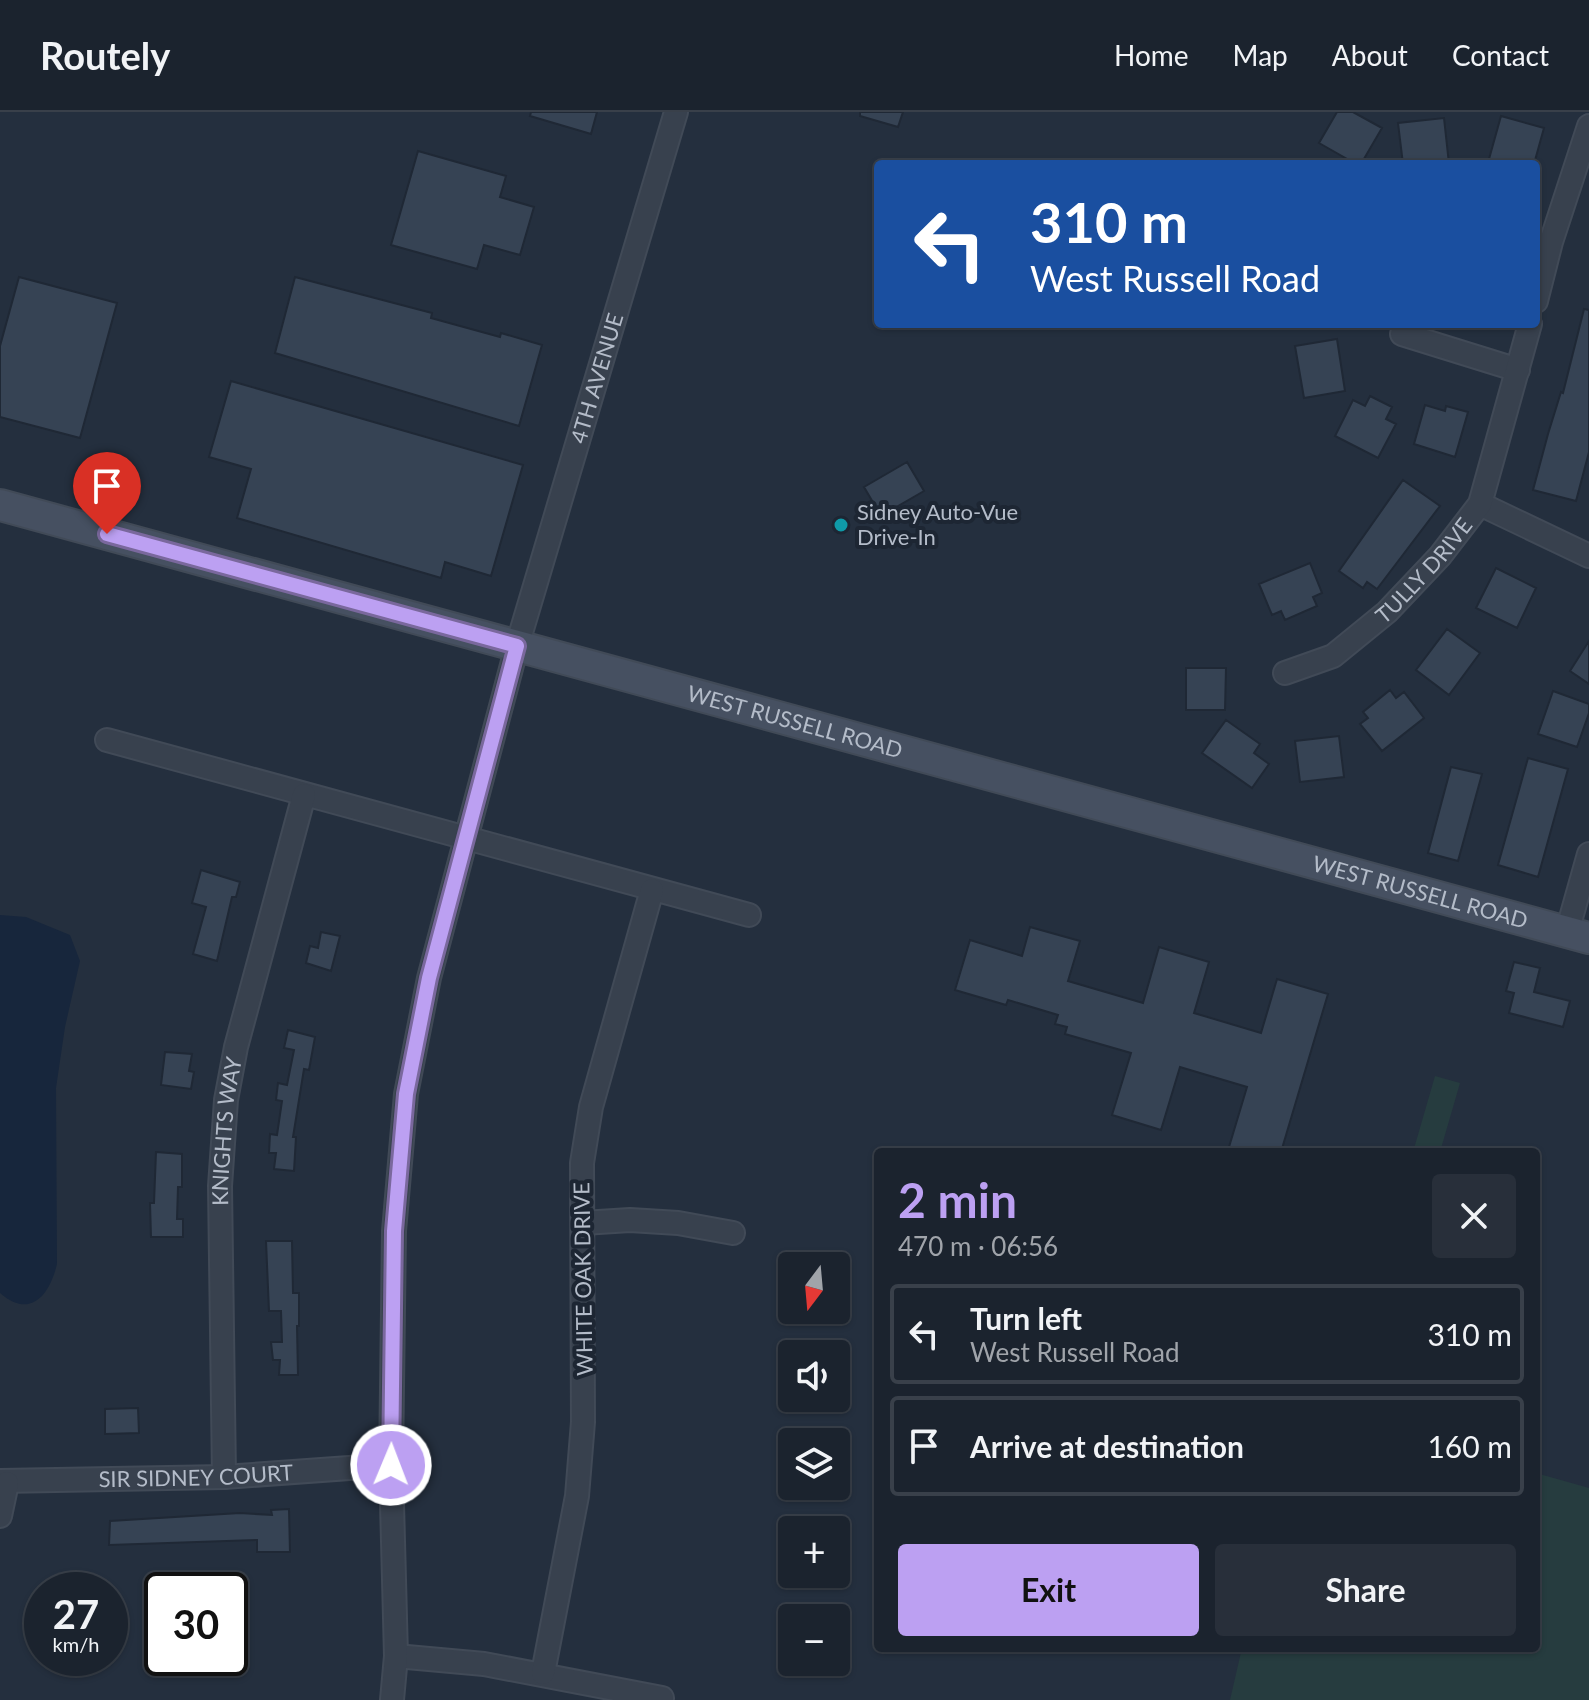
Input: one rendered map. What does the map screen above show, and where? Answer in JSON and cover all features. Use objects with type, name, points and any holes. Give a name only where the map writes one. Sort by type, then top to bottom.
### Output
[{"type":"street","name":"4TH AVENUE","points":[[392,1700],[396,1656],[391,1465],[394,1231],[406,1094],[429,978],[517,646],[676,112]]},
{"type":"street","points":[[1540,285],[1589,126]]},
{"type":"street","name":"TULLY DRIVE","points":[[1285,673],[1333,656],[1387,612],[1440,556],[1480,504],[1529,328]]},
{"type":"street","points":[[1402,334],[1518,370]]},
{"type":"street","points":[[1480,504],[1589,556]]},
{"type":"street","name":"WEST RUSSELL ROAD","points":[[0,505],[1578,935]]},
{"type":"street","points":[[107,740],[749,915]]},
{"type":"street","name":"KNIGHTS WAY","points":[[224,1477],[220,1186],[226,1100],[236,1047],[304,795]]},
{"type":"street","points":[[1578,935],[1589,854]]},
{"type":"street","name":"WHITE OAK DRIVE","points":[[543,1673],[577,1496],[584,1409],[582,1163],[591,1107],[652,890]]},
{"type":"street","points":[[583,1223],[630,1220],[678,1223],[733,1233]]},
{"type":"street","name":"SIR SIDNEY COURT","points":[[3,1482],[224,1477],[391,1465]]},
{"type":"street","points":[[0,1516],[3,1482]]},
{"type":"street","points":[[396,1656],[543,1673],[662,1698]]},
{"type":"green space","points":[[1435,1076],[1460,1083],[1441,1148],[1414,1148]]},
{"type":"green space","points":[[1540,1474],[1589,1488],[1589,1700],[1230,1700],[1241,1652],[1540,1652]]},
{"type":"water","points":[[0,915],[26,917],[70,935],[80,961],[65,1027],[56,1088],[57,1264],[50,1285],[38,1300],[30,1304],[11,1301],[0,1293]]},
{"type":"building","points":[[531,112],[597,112],[591,134],[530,116]]},
{"type":"building","points":[[860,112],[903,112],[898,127],[860,116]]},
{"type":"building","points":[[1337,112],[1353,112],[1382,128],[1363,160],[1349,160],[1319,143]]},
{"type":"building","points":[[1501,116],[1544,128],[1535,160],[1489,159]]},
{"type":"building","points":[[1444,118],[1449,160],[1403,160],[1398,123]]},
{"type":"building","points":[[418,151],[506,176],[500,197],[534,207],[520,255],[484,245],[477,269],[391,245]]},
{"type":"building","points":[[19,277],[117,303],[80,438],[0,417],[0,346]]},
{"type":"building","points":[[295,277],[432,313],[431,318],[500,337],[501,333],[542,345],[519,426],[275,353]]},
{"type":"building","points":[[1584,309],[1589,310],[1589,452],[1576,501],[1533,490],[1563,393]]},
{"type":"building","points":[[1337,339],[1345,391],[1304,398],[1295,346]]},
{"type":"building","points":[[231,381],[523,465],[491,576],[445,562],[441,578],[237,518],[251,469],[209,457]]},
{"type":"building","points":[[1370,396],[1392,407],[1386,419],[1396,424],[1378,458],[1335,436],[1353,400],[1365,406]]},
{"type":"building","points":[[1425,405],[1445,411],[1446,406],[1468,412],[1455,457],[1414,444]]},
{"type":"building","points":[[907,462],[924,491],[881,516],[864,487]]},
{"type":"building","points":[[1403,480],[1440,506],[1377,589],[1367,582],[1363,588],[1339,571]]},
{"type":"building","points":[[1310,563],[1322,593],[1313,597],[1317,606],[1285,620],[1281,611],[1272,615],[1259,584]]},
{"type":"building","points":[[1496,568],[1536,588],[1517,628],[1476,608]]},
{"type":"building","points":[[1447,629],[1480,653],[1449,695],[1416,670]]},
{"type":"building","points":[[1589,641],[1589,684],[1570,671]]},
{"type":"building","points":[[1186,668],[1226,668],[1225,710],[1186,710]]},
{"type":"building","points":[[1390,690],[1396,698],[1404,692],[1424,718],[1382,751],[1360,724],[1368,718],[1363,712]]},
{"type":"building","points":[[1553,691],[1589,704],[1589,713],[1577,747],[1538,734]]},
{"type":"building","points":[[1226,720],[1260,744],[1254,753],[1269,764],[1252,788],[1202,753]]},
{"type":"building","points":[[1339,736],[1344,777],[1300,782],[1295,741]]},
{"type":"building","points":[[1528,758],[1568,769],[1538,877],[1498,865]]},
{"type":"building","points":[[1451,767],[1482,774],[1458,861],[1428,853]]},
{"type":"building","points":[[201,870],[240,882],[236,897],[232,897],[217,961],[193,954],[206,907],[192,903]]},
{"type":"building","points":[[1030,927],[1080,941],[1068,981],[1143,1003],[1159,947],[1209,962],[1194,1013],[1261,1033],[1277,979],[1328,994],[1282,1148],[1229,1147],[1247,1087],[1180,1067],[1161,1130],[1112,1115],[1131,1053],[1065,1034],[1067,1027],[1055,1024],[1058,1015],[1008,1000],[1006,1005],[955,990],[970,940],[1022,956]]},
{"type":"building","points":[[321,932],[340,936],[331,971],[306,963],[310,946],[318,948]]},
{"type":"building","points":[[1514,962],[1540,968],[1534,992],[1570,1001],[1563,1027],[1509,1013],[1514,993],[1506,991]]},
{"type":"building","points":[[288,1030],[315,1037],[309,1070],[304,1069],[293,1137],[296,1137],[294,1171],[274,1169],[276,1153],[269,1153],[270,1134],[277,1135],[282,1101],[276,1100],[278,1083],[287,1085],[294,1050],[284,1048]]},
{"type":"building","points":[[165,1052],[192,1054],[189,1071],[194,1072],[191,1089],[161,1085]]},
{"type":"building","points":[[156,1152],[182,1154],[182,1187],[178,1187],[177,1219],[183,1219],[183,1237],[151,1237],[150,1203],[154,1203]]},
{"type":"building","points":[[266,1241],[292,1241],[293,1293],[299,1293],[298,1375],[279,1375],[280,1360],[273,1360],[271,1342],[282,1342],[281,1311],[269,1311]]},
{"type":"building","points":[[138,1408],[139,1433],[105,1434],[105,1409]]},
{"type":"building","points":[[289,1509],[290,1552],[257,1552],[257,1540],[109,1545],[110,1521],[240,1513],[272,1515],[271,1510]]},
{"type":"place","name":"Sidney Auto-Vue Drive-In","points":[[841,525]]},
{"type":"route","points":[[107,534],[517,646],[429,978],[406,1094],[394,1231],[391,1465]]}]
